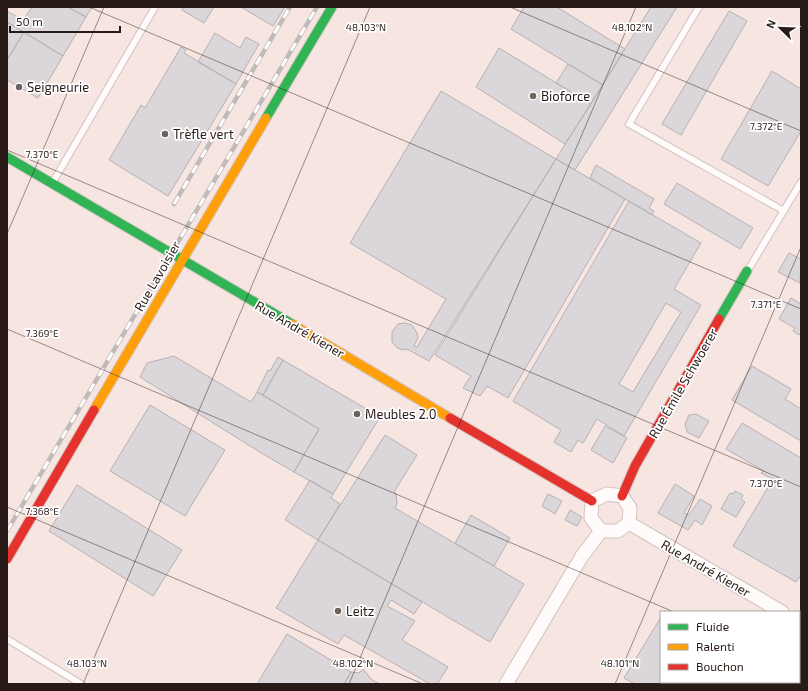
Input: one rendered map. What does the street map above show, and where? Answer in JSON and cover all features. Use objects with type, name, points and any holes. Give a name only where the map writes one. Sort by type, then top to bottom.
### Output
[{"type":"street","name":"Rue Lavoisier","points":[[7,559],[181,260],[332,7]]},
{"type":"street","name":"Rue André Kiener","points":[[7,157],[592,501]]},
{"type":"street","name":"Rue Émile Schwoerer","points":[[622,496],[635,466],[747,272]]},
{"type":"street","points":[[607,494],[622,496],[630,508],[629,524],[618,531],[601,530],[591,518],[592,501],[607,494]]},
{"type":"street","name":"Rue André Kiener","points":[[629,524],[768,608],[778,611]]},
{"type":"street","points":[[506,684],[582,556],[601,530]]},
{"type":"lane","points":[[52,184],[155,7]]},
{"type":"lane","points":[[699,7],[630,124],[784,211]]},
{"type":"lane","points":[[747,272],[801,182]]},
{"type":"lane","points":[[7,639],[81,684]]},
{"type":"building","points":[[32,7],[68,7],[86,17],[63,56],[7,22],[7,11],[23,20]]},
{"type":"building","points":[[68,7],[92,7],[86,17]]},
{"type":"building","points":[[183,7],[214,7],[204,23],[182,10]]},
{"type":"building","points":[[241,7],[285,7],[273,26]]},
{"type":"building","points":[[524,7],[557,7],[625,49],[603,85],[511,29]]},
{"type":"building","points":[[651,7],[677,7],[575,170],[556,159]]},
{"type":"building","points":[[729,11],[747,21],[681,135],[662,124]]},
{"type":"building","points":[[7,22],[24,32],[7,60]]},
{"type":"building","points":[[24,32],[63,56],[38,98],[7,80],[7,60]]},
{"type":"building","points":[[215,33],[240,48],[246,37],[259,44],[236,84],[198,62]]},
{"type":"building","name":"Trèfle vert","points":[[181,47],[186,50],[184,53],[236,84],[168,196],[109,160],[141,105],[145,108]]},
{"type":"building","name":"Bioforce","points":[[499,48],[591,104],[565,144],[476,87]]},
{"type":"building","points":[[568,64],[603,85],[591,104],[556,83]]},
{"type":"building","points":[[772,71],[801,89],[801,131],[768,186],[721,159]]},
{"type":"building","points":[[441,91],[556,159],[429,361],[407,349],[402,350],[396,347],[392,342],[392,332],[398,324],[405,323],[412,325],[417,333],[418,338],[414,346],[417,347],[446,299],[350,243]]},
{"type":"building","points":[[556,159],[625,199],[508,398],[487,386],[480,396],[463,388],[471,376],[435,355]]},
{"type":"building","points":[[596,165],[654,199],[649,208],[654,211],[652,215],[590,178]]},
{"type":"building","points":[[677,183],[753,228],[740,249],[664,204]]},
{"type":"building","points":[[629,201],[701,243],[674,289],[701,305],[624,436],[597,419],[583,443],[578,440],[571,452],[554,442],[561,430],[513,401]],"holes":[[[666,303],[681,312],[633,392],[619,384]]]},
{"type":"building","points":[[789,253],[801,259],[800,283],[778,272]]},
{"type":"building","points":[[791,298],[801,304],[801,333],[799,335],[793,331],[795,328],[779,319]]},
{"type":"building","points":[[174,356],[251,402],[257,392],[319,429],[294,472],[140,377],[147,363]]},
{"type":"building","points":[[278,357],[283,360],[263,395],[257,392],[268,370],[270,371]]},
{"type":"building","points":[[283,360],[380,417],[333,494],[294,472],[319,429],[263,395]]},
{"type":"building","points":[[752,366],[791,389],[785,399],[801,409],[801,441],[732,400]]},
{"type":"building","points":[[150,405],[225,450],[185,516],[110,471]]},
{"type":"building","points":[[696,414],[709,421],[699,438],[687,432],[685,424],[689,415]]},
{"type":"building","points":[[742,423],[801,458],[801,575],[796,582],[733,546],[773,479],[761,473],[764,471],[726,449]]},
{"type":"building","points":[[605,426],[627,438],[613,463],[591,450]]},
{"type":"building","points":[[385,435],[417,455],[394,492],[396,493],[397,504],[395,508],[524,584],[490,642],[318,540]]},
{"type":"building","points":[[310,480],[333,494],[331,498],[340,504],[318,540],[285,520]]},
{"type":"building","points":[[675,484],[694,496],[684,513],[689,515],[700,499],[712,506],[702,525],[695,520],[688,530],[658,513]]},
{"type":"building","points":[[77,485],[182,550],[153,596],[49,531]]},
{"type":"building","points":[[735,491],[743,495],[741,499],[745,502],[736,517],[721,509],[730,493],[733,494]]},
{"type":"building","points":[[548,494],[562,501],[555,514],[542,506]]},
{"type":"building","points":[[570,510],[582,517],[577,526],[565,520]]},
{"type":"building","points":[[471,515],[510,538],[494,566],[455,543]]},
{"type":"building","name":"Leitz","points":[[318,540],[422,602],[414,614],[391,600],[387,606],[415,621],[402,640],[448,667],[437,684],[430,684],[344,635],[338,644],[276,608]]},
{"type":"building","points":[[660,619],[660,683],[673,683],[635,684],[624,678]]},
{"type":"building","points":[[287,634],[351,672],[344,684],[257,684]]},
{"type":"building","points":[[363,669],[372,680],[380,684],[344,684],[351,672],[359,673]]},
{"type":"building","points":[[801,677],[801,684],[765,684],[800,683]]},
{"type":"building","points":[[673,683],[766,683],[765,684],[672,684]]},
{"type":"railway","points":[[174,204],[290,7]]},
{"type":"railway","points":[[7,531],[317,7]]},
{"type":"traffic: fast","points":[[266,118],[332,7]]},
{"type":"traffic: fast","points":[[7,157],[292,324]]},
{"type":"traffic: fast","points":[[719,319],[747,271]]},
{"type":"traffic: slow","points":[[94,410],[266,118]]},
{"type":"traffic: slow","points":[[292,324],[450,418]]},
{"type":"traffic: jam","points":[[622,496],[635,466],[719,319]]},
{"type":"traffic: jam","points":[[7,559],[94,410]]},
{"type":"traffic: jam","points":[[450,418],[592,501]]},
{"type":"place","name":"Seigneurie","points":[[19,87]]},
{"type":"place","name":"Bioforce","points":[[533,96]]},
{"type":"place","name":"Trèfle vert","points":[[165,134]]},
{"type":"place","name":"Meubles 2.0","points":[[357,414]]},
{"type":"place","name":"Leitz","points":[[338,611]]}]
